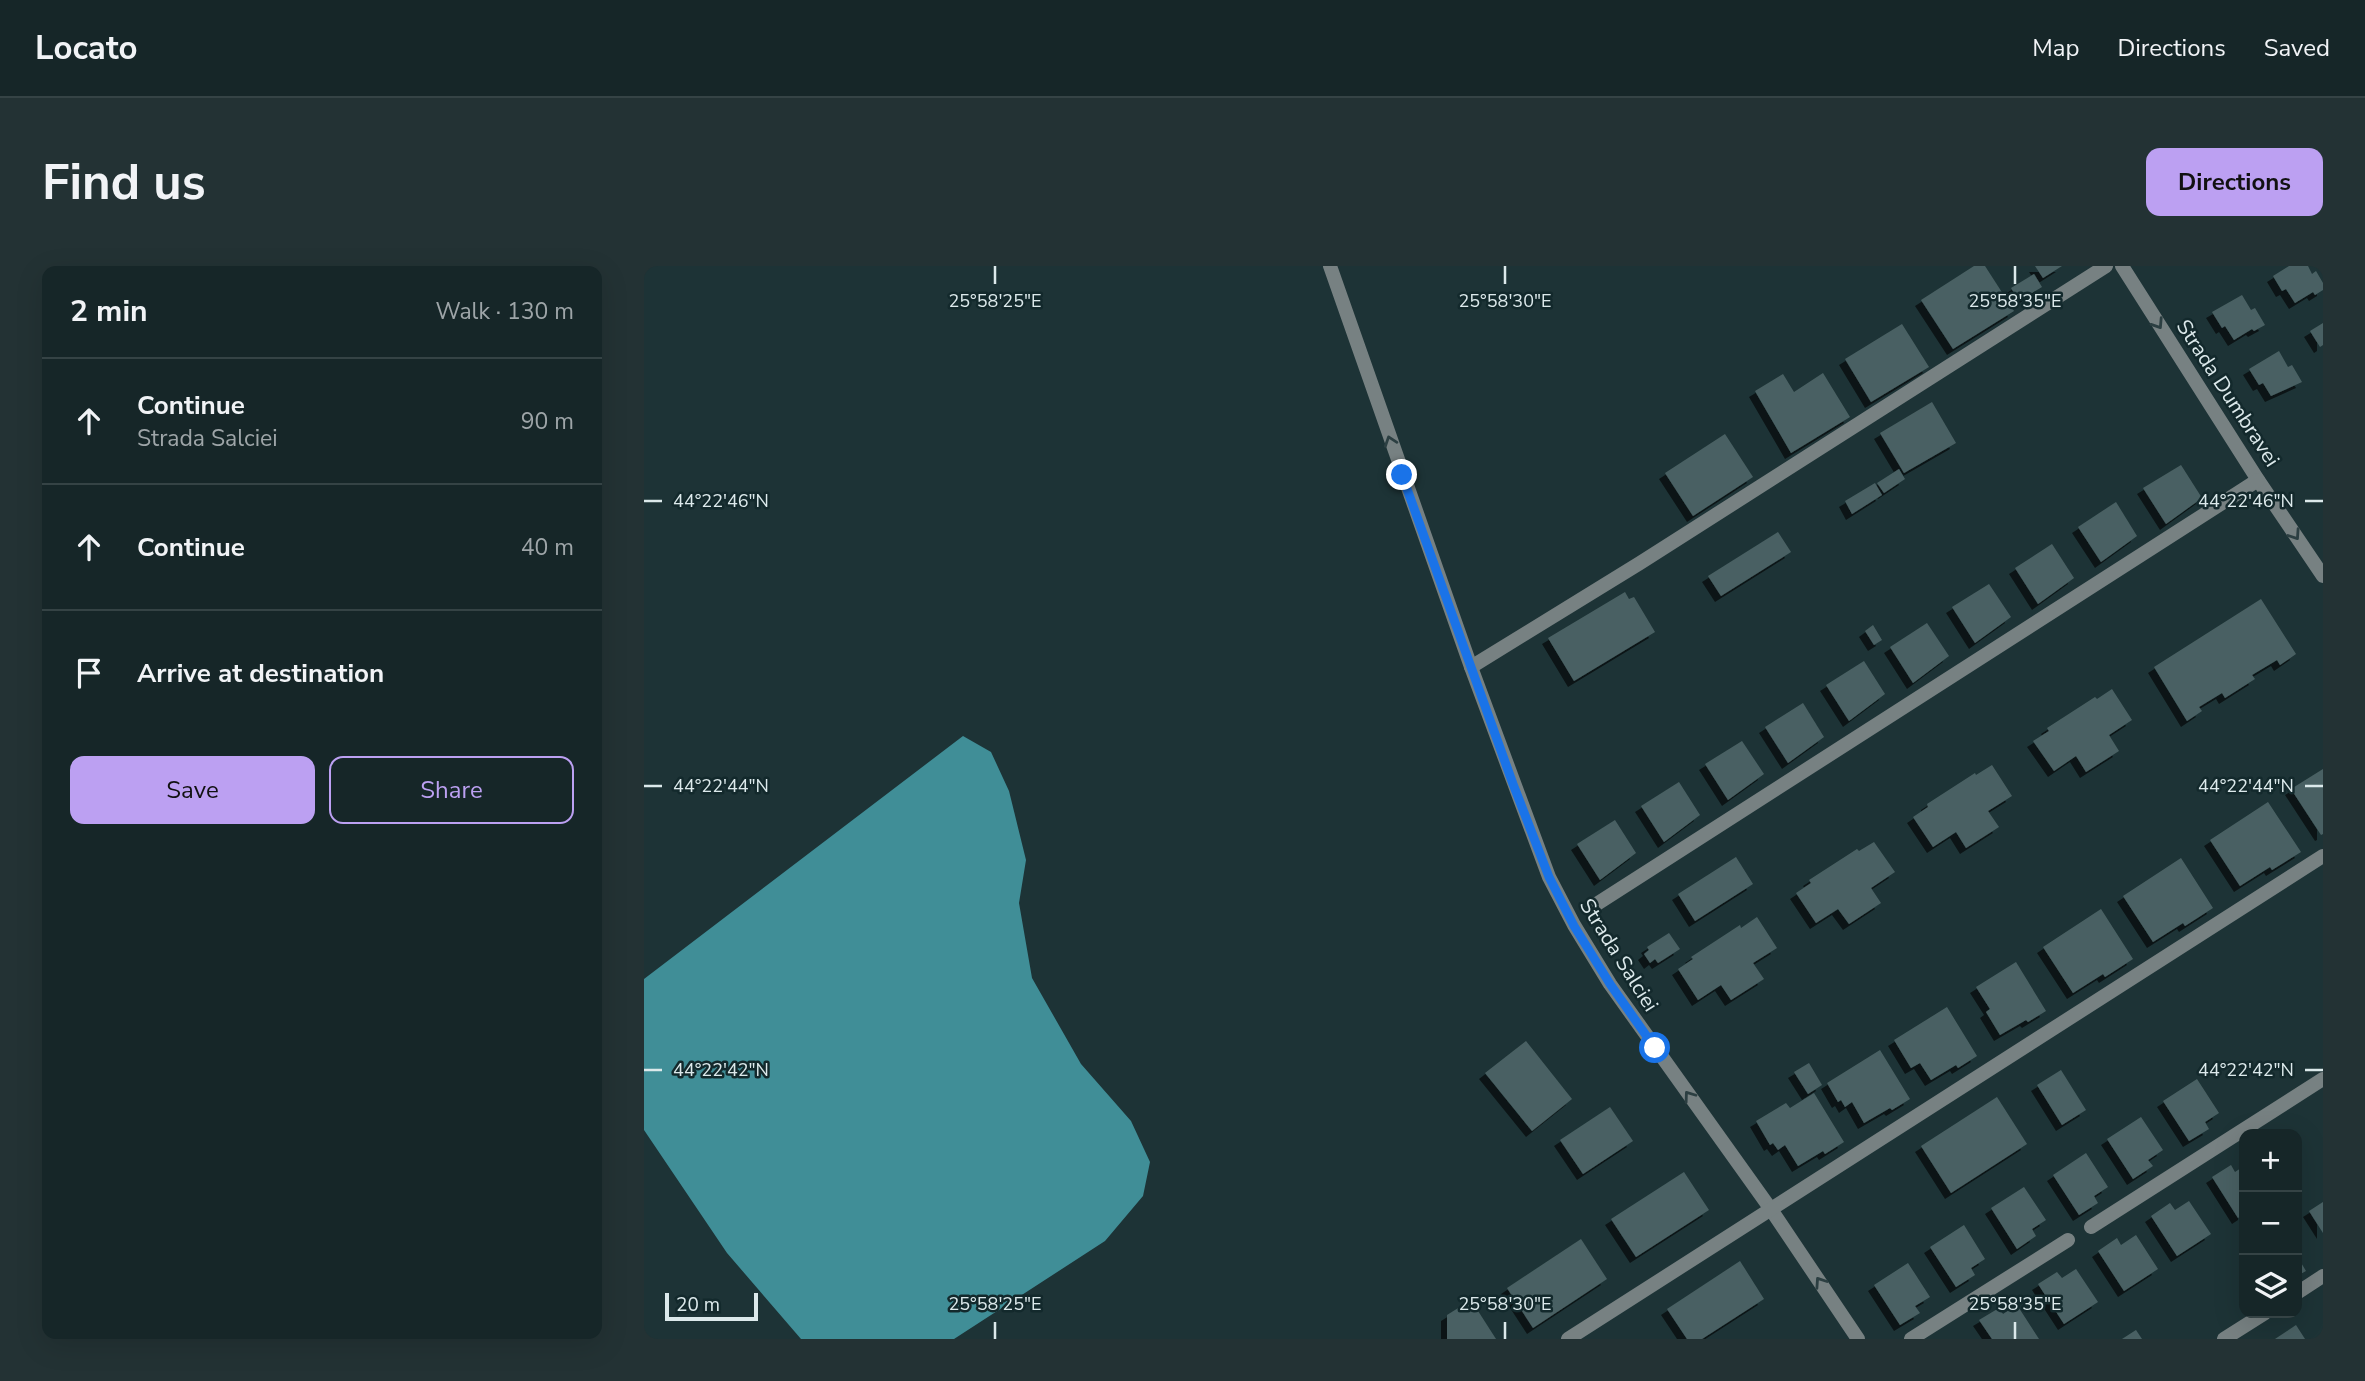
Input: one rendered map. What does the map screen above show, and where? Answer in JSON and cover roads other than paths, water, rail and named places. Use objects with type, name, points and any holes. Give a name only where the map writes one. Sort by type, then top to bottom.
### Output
[{"type":"street","name":"Strada Salciei","points":[[1330,266],[1471,667],[1549,877],[1574,926],[1610,984],[1770,1208],[1858,1339]]},
{"type":"street","points":[[1471,667],[1640,564],[2106,266]]},
{"type":"street","name":"Strada Dumbravei","points":[[2122,266],[2258,480],[2323,576]]},
{"type":"street","points":[[1591,906],[2258,480]]},
{"type":"street","points":[[1568,1339],[2323,856]]},
{"type":"street","points":[[2091,1227],[2323,1079]]},
{"type":"street","points":[[1911,1339],[2068,1240]]},
{"type":"street","points":[[2302,1290],[2323,1276]]},
{"type":"street","points":[[2224,1339],[2257,1318]]},
{"type":"water","points":[[963,736],[991,752],[1009,791],[1026,860],[1019,903],[1032,978],[1081,1064],[1131,1121],[1150,1162],[1143,1196],[1105,1241],[954,1339],[801,1339],[727,1253],[644,1130],[644,979]]}]
